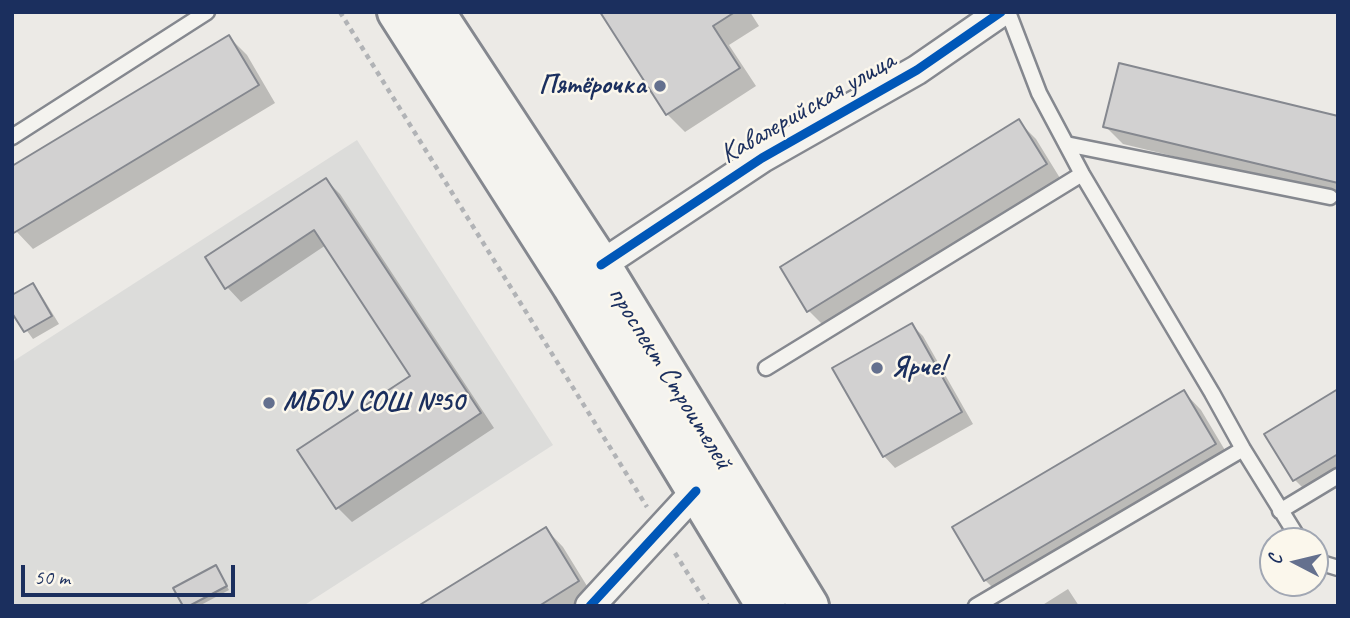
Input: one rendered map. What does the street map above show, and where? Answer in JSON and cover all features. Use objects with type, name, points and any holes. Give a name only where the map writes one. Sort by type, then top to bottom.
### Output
[{"type":"main road","name":"проспект Строителей","points":[[397,12],[728,471],[809,606]]},
{"type":"main road","name":"проспект Строителей","points":[[435,12],[586,275],[696,491],[766,606]]},
{"type":"main road","points":[[696,491],[728,471]]},
{"type":"street","name":"Кавалерийская улица","points":[[586,275],[762,158],[917,70],[994,15]]},
{"type":"street","points":[[590,606],[696,491]]},
{"type":"lane","points":[[12,137],[207,12]]},
{"type":"lane","points":[[994,15],[1082,174],[1291,527]]},
{"type":"lane","points":[[1066,144],[1330,197]]},
{"type":"lane","points":[[766,368],[1082,174]]},
{"type":"lane","points":[[976,606],[1243,449]]},
{"type":"lane","points":[[1280,511],[1338,476]]},
{"type":"path","points":[[340,12],[708,606]]},
{"type":"shaded area","name":"МБОУ СОШ №50","points":[[357,140],[553,445],[303,606],[12,606],[12,362]]},
{"type":"building","points":[[600,12],[735,12],[713,26],[740,68],[666,115]]},
{"type":"building","points":[[229,35],[259,85],[12,234],[12,166]]},
{"type":"building","points":[[1119,63],[1338,116],[1338,183],[1103,127]]},
{"type":"building","points":[[1019,119],[1047,164],[807,312],[780,267]]},
{"type":"building","points":[[326,178],[481,413],[336,509],[297,450],[410,376],[314,230],[225,289],[205,257]]},
{"type":"building","points":[[33,283],[52,316],[24,332],[12,313],[12,295]]},
{"type":"building","points":[[912,323],[962,412],[883,457],[832,368]]},
{"type":"building","points":[[1338,389],[1338,454],[1293,481],[1264,434]]},
{"type":"building","points":[[1184,390],[1216,444],[984,581],[952,527]]},
{"type":"building","points":[[546,527],[579,581],[539,606],[418,606]]},
{"type":"building","points":[[216,565],[227,586],[189,606],[183,606],[173,588]]},
{"type":"cycle path","points":[[601,265],[762,158],[917,70],[1001,12]]},
{"type":"cycle path","points":[[590,606],[696,491]]},
{"type":"place","name":"Пятёрочка","points":[[660,86]]},
{"type":"place","name":"Ярче!","points":[[877,368]]},
{"type":"place","name":"МБОУ СОШ №50","points":[[269,403]]}]
